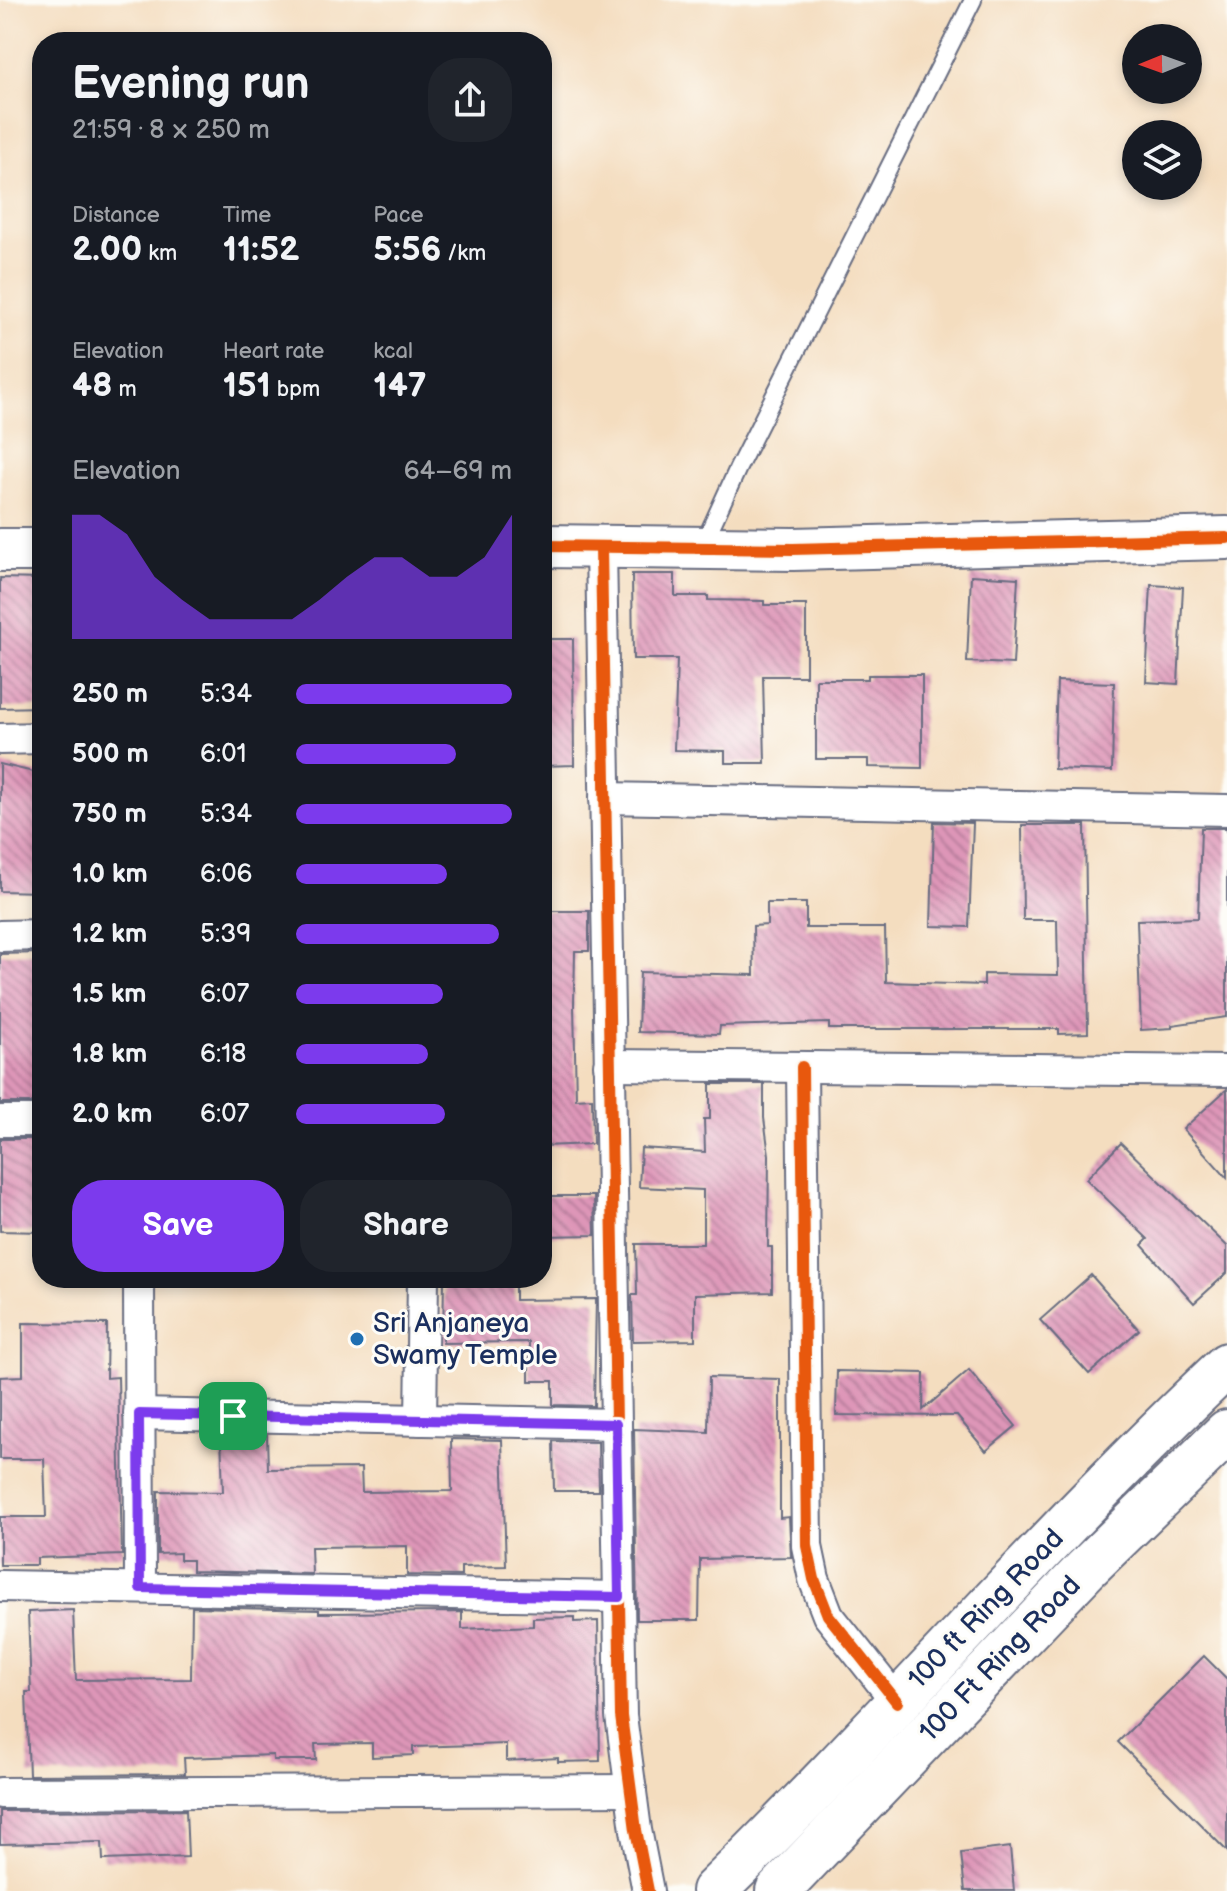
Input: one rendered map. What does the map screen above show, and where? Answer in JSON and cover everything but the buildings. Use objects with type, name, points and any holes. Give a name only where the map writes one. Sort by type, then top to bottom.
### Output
[{"type":"main road","name":"100 ft Ring Road","points":[[714,1891],[790,1817],[1006,1585],[1227,1365]]},
{"type":"main road","name":"100 Ft Ring Road","points":[[778,1891],[1086,1569],[1227,1432]]},
{"type":"street","points":[[552,546],[793,549],[1227,538]]},
{"type":"street","points":[[601,548],[621,1716],[648,1891]]},
{"type":"street","points":[[0,550],[32,550]]},
{"type":"street","points":[[0,739],[32,738]]},
{"type":"street","points":[[605,798],[1227,810]]},
{"type":"street","points":[[0,936],[32,935]]},
{"type":"street","points":[[609,1065],[1227,1071]]},
{"type":"street","points":[[802,1067],[807,1546],[814,1579],[828,1615],[897,1702]]},
{"type":"street","points":[[0,1121],[32,1121]]},
{"type":"street","points":[[139,1288],[140,1588]]},
{"type":"street","points":[[421,1420],[423,1288]]},
{"type":"street","points":[[139,1414],[616,1424]]},
{"type":"street","points":[[0,1586],[619,1597]]},
{"type":"street","points":[[0,1793],[631,1790]]},
{"type":"lane","points":[[701,549],[738,468],[973,0]]},
{"type":"cycle path","points":[[552,546],[793,549],[1227,538]]},
{"type":"cycle path","points":[[601,548],[621,1716],[636,1830],[648,1891]]},
{"type":"cycle path","points":[[802,1067],[807,1546],[814,1579],[828,1615],[897,1702]]},
{"type":"place","name":"Sri Anjaneya Swamy Temple","points":[[357,1339]]},
{"type":"route","points":[[139,1414],[233,1416],[616,1424],[619,1597],[140,1588],[139,1414]]}]
